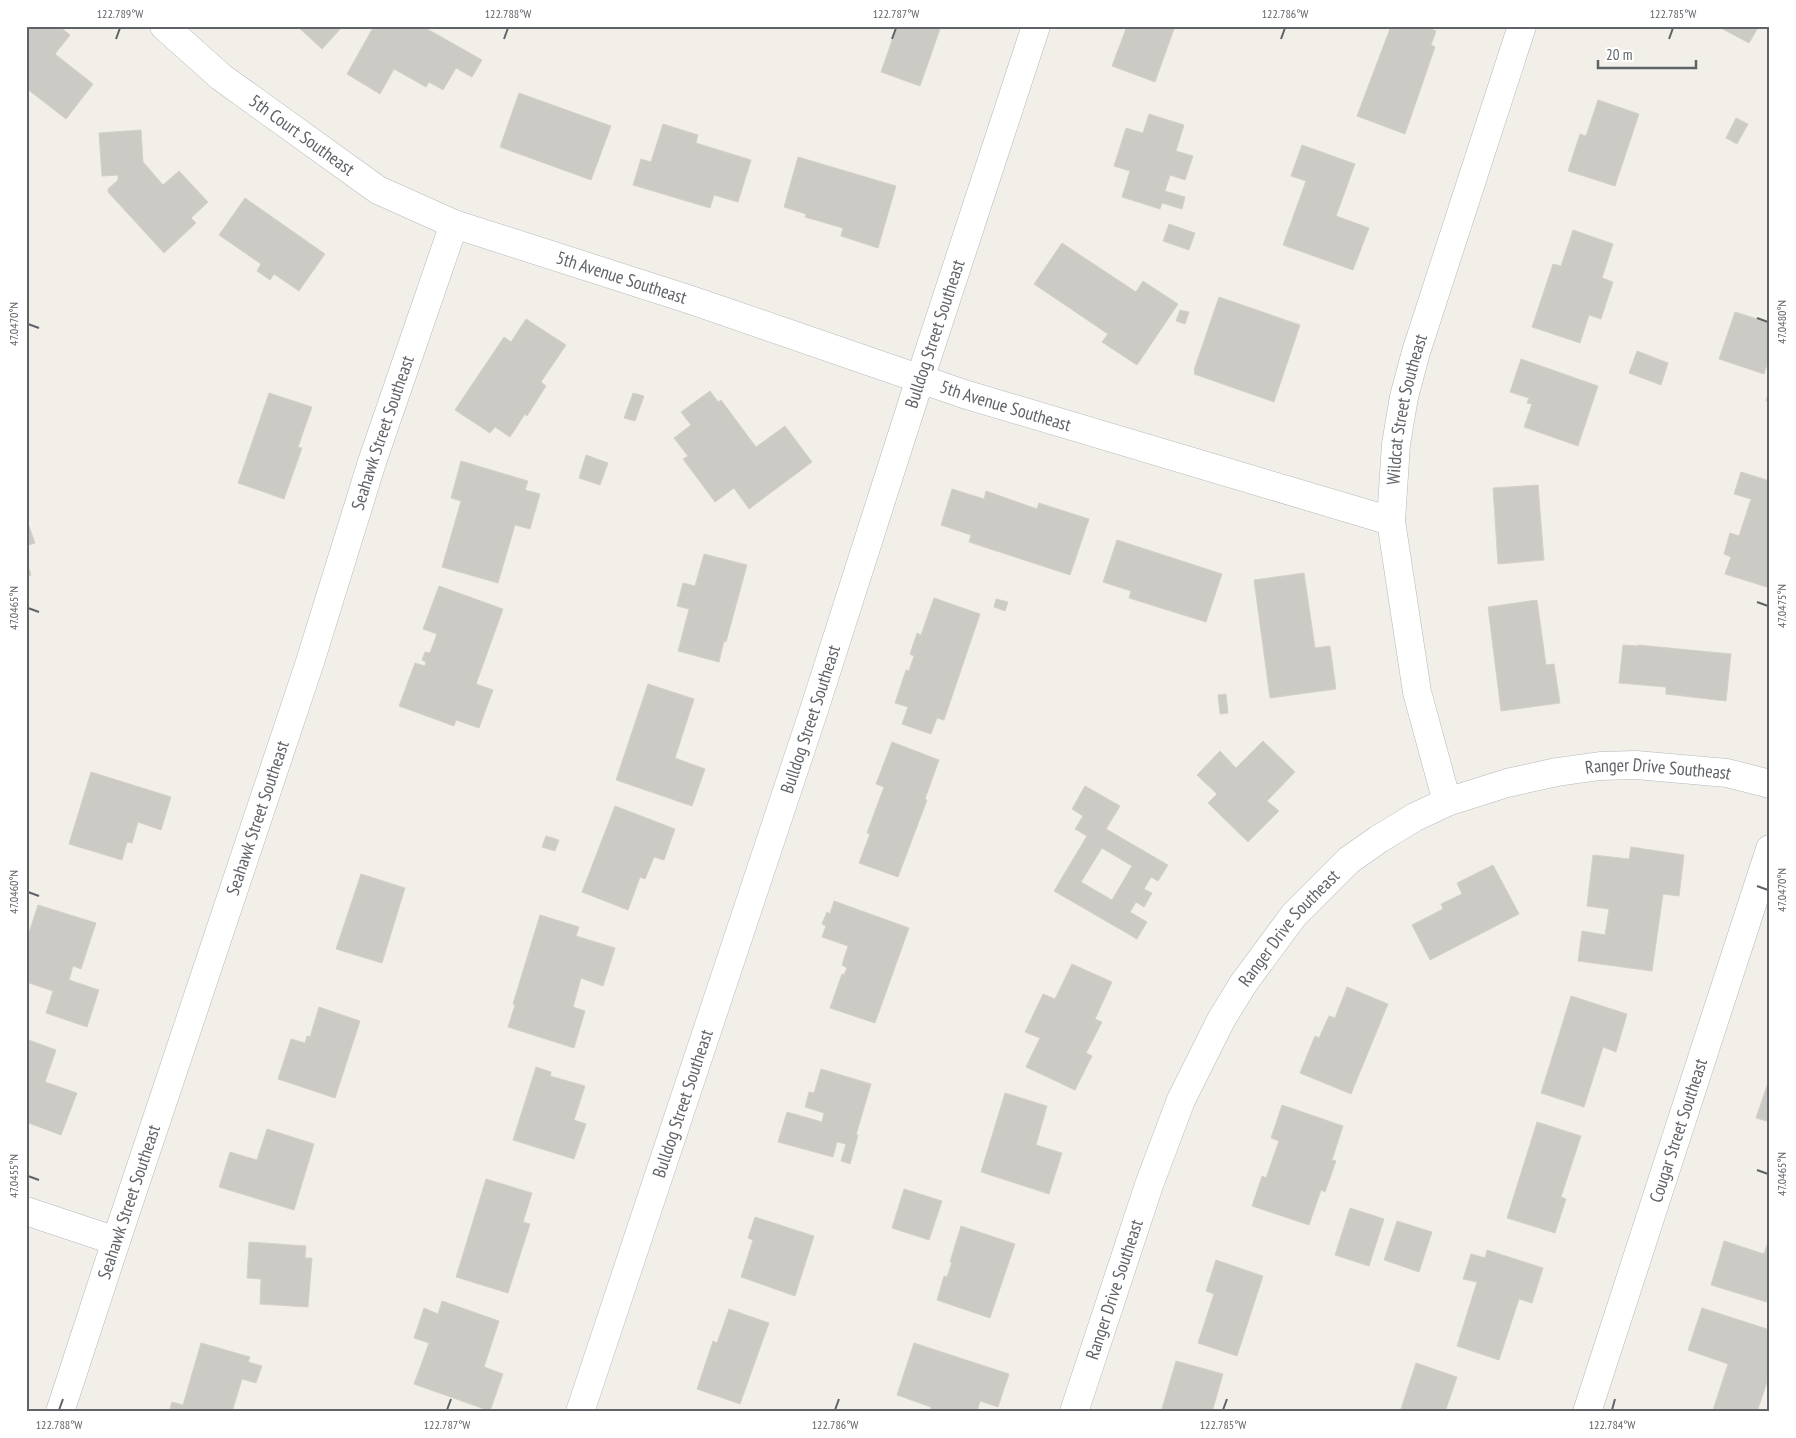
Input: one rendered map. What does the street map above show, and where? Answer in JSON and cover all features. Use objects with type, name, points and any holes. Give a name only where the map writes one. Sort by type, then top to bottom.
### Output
[{"type":"street","name":"5th Court Southeast","points":[[164,26],[221,77],[378,190],[454,224]]},
{"type":"street","name":"Bulldog Street Southeast","points":[[580,1412],[811,720],[920,378],[1036,26]]},
{"type":"street","name":"Wildcat Street Southeast","points":[[1447,802],[1417,692],[1391,521],[1396,444],[1404,397],[1416,352],[1522,26]]},
{"type":"street","name":"5th Avenue Southeast","points":[[454,224],[694,301],[974,397],[1391,521]]},
{"type":"street","name":"Seahawk Street Southeast","points":[[60,1412],[310,662],[372,462],[454,224]]},
{"type":"street","name":"Ranger Drive Southeast","points":[[1074,1412],[1150,1185],[1181,1100],[1220,1020],[1243,984],[1294,915],[1342,867],[1379,839],[1415,817],[1447,802],[1507,783],[1556,772],[1600,766],[1636,765],[1728,773],[1770,784]]},
{"type":"street","name":"Cougar Street Southeast","points":[[1587,1412],[1770,849]]},
{"type":"street","points":[[26,1211],[116,1241]]},
{"type":"building","points":[[30,26],[59,26],[70,35],[55,54],[93,84],[66,119],[26,88],[26,31]]},
{"type":"building","points":[[297,26],[343,26],[322,49]]},
{"type":"building","points":[[374,26],[422,26],[482,60],[472,77],[456,68],[443,90],[429,82],[426,87],[394,69],[380,94],[347,74]]},
{"type":"building","points":[[897,26],[941,26],[920,86],[881,72]]},
{"type":"building","points":[[1127,26],[1175,26],[1155,82],[1112,66]]},
{"type":"building","points":[[1391,26],[1423,26],[1436,31],[1431,45],[1435,47],[1405,134],[1357,116]]},
{"type":"building","points":[[1717,26],[1759,26],[1749,43]]},
{"type":"building","points":[[519,93],[611,126],[591,180],[500,147]]},
{"type":"building","points":[[1598,100],[1639,114],[1615,186],[1568,171],[1580,134],[1586,136]]},
{"type":"building","points":[[1149,114],[1184,125],[1176,151],[1193,156],[1185,180],[1170,175],[1165,191],[1185,197],[1182,209],[1162,203],[1160,209],[1122,197],[1130,171],[1114,166],[1126,128],[1143,133]]},
{"type":"building","points":[[1736,118],[1748,124],[1737,144],[1726,138]]},
{"type":"building","points":[[663,124],[698,135],[696,143],[751,160],[738,202],[714,195],[710,208],[633,185],[641,159],[651,162]]},
{"type":"building","points":[[141,130],[143,162],[163,185],[179,171],[208,202],[191,218],[196,223],[164,253],[108,192],[108,189],[118,180],[118,175],[102,176],[99,133]]},
{"type":"building","points":[[1302,145],[1355,164],[1336,216],[1369,228],[1353,270],[1283,245],[1306,181],[1291,176]]},
{"type":"building","points":[[798,157],[896,186],[878,248],[841,236],[843,228],[805,217],[806,214],[784,207]]},
{"type":"building","points":[[245,198],[325,254],[299,291],[274,274],[270,280],[257,271],[261,264],[219,235]]},
{"type":"building","points":[[1169,224],[1195,233],[1189,250],[1163,241]]},
{"type":"building","points":[[1573,230],[1613,244],[1602,278],[1613,282],[1601,319],[1589,315],[1580,343],[1532,327],[1553,264],[1561,266]]},
{"type":"building","points":[[1062,243],[1136,292],[1143,281],[1178,304],[1137,365],[1102,342],[1108,334],[1034,284]]},
{"type":"building","points":[[1219,297],[1300,325],[1274,402],[1194,374]]},
{"type":"building","points":[[1180,310],[1189,312],[1185,324],[1176,321]]},
{"type":"building","points":[[1735,312],[1770,323],[1770,355],[1764,374],[1719,359]]},
{"type":"building","points":[[526,319],[566,345],[541,382],[546,386],[527,416],[525,414],[510,437],[495,427],[490,433],[455,410],[504,337],[511,342]]},
{"type":"building","points":[[1637,351],[1668,363],[1661,385],[1629,373]]},
{"type":"building","points":[[1521,359],[1598,386],[1578,446],[1524,427],[1532,404],[1527,403],[1529,398],[1510,392]]},
{"type":"building","points":[[1770,388],[1770,402],[1766,401]]},
{"type":"building","points":[[710,391],[718,402],[721,400],[756,447],[785,426],[812,462],[749,509],[734,488],[715,502],[683,459],[688,456],[674,438],[691,425],[681,412]]},
{"type":"building","points":[[269,393],[312,407],[298,447],[302,448],[284,499],[238,483]]},
{"type":"building","points":[[633,393],[644,396],[635,421],[624,418]]},
{"type":"building","points":[[586,455],[608,463],[600,485],[579,478]]},
{"type":"building","points":[[461,461],[528,481],[525,490],[540,494],[530,529],[515,525],[498,583],[442,567],[461,501],[451,498]]},
{"type":"building","points":[[1741,472],[1770,481],[1770,588],[1725,574],[1731,557],[1724,554],[1730,533],[1739,536],[1751,499],[1734,494]]},
{"type":"building","points":[[1538,485],[1544,560],[1498,564],[1493,488]]},
{"type":"building","points":[[952,489],[984,499],[986,491],[1037,509],[1039,503],[1089,519],[1070,575],[969,542],[971,535],[941,525]]},
{"type":"building","points":[[26,518],[35,543],[26,546]]},
{"type":"building","points":[[1117,540],[1222,574],[1206,622],[1129,598],[1131,591],[1103,582]]},
{"type":"building","points":[[704,554],[747,565],[719,662],[678,651],[689,609],[677,606],[683,583],[695,586]]},
{"type":"building","points":[[26,559],[31,575],[26,577]]},
{"type":"building","points":[[1304,573],[1315,648],[1330,646],[1336,689],[1270,698],[1254,580]]},
{"type":"building","points":[[439,586],[503,609],[476,684],[493,690],[479,728],[456,720],[454,726],[399,706],[415,663],[425,666],[426,662],[422,660],[425,652],[430,653],[437,634],[423,629]]},
{"type":"building","points":[[934,598],[980,614],[944,720],[937,718],[931,734],[902,724],[908,707],[895,703],[906,670],[909,671],[914,656],[910,654],[917,633],[921,635]]},
{"type":"building","points":[[996,599],[1008,602],[1005,611],[994,607]]},
{"type":"building","points":[[1537,600],[1546,665],[1554,664],[1560,703],[1501,711],[1488,607]]},
{"type":"building","points":[[1623,645],[1731,654],[1726,701],[1666,694],[1666,687],[1619,683]]},
{"type":"building","points":[[648,684],[694,699],[675,758],[705,769],[692,806],[616,780]]},
{"type":"building","points":[[1226,694],[1228,713],[1220,714],[1218,695]]},
{"type":"building","points":[[1263,741],[1295,772],[1267,801],[1279,811],[1248,842],[1208,803],[1217,794],[1197,775],[1220,751],[1236,768]]},
{"type":"building","points":[[892,742],[939,760],[925,799],[927,800],[898,877],[859,863],[870,834],[867,833],[884,787],[876,784]]},
{"type":"building","points":[[91,772],[171,797],[161,830],[138,822],[132,843],[127,842],[122,860],[69,844]]},
{"type":"building","points":[[1085,786],[1120,806],[1106,829],[1168,865],[1158,881],[1151,877],[1144,889],[1152,893],[1144,907],[1136,902],[1130,912],[1147,922],[1137,939],[1054,891],[1087,836],[1075,829],[1083,816],[1072,809]],"holes":[[[1102,848],[1132,866],[1112,900],[1081,882]]]},
{"type":"building","points":[[615,806],[675,829],[664,860],[654,857],[645,879],[640,877],[628,910],[582,892]]},
{"type":"building","points":[[546,836],[559,840],[555,851],[542,847]]},
{"type":"building","points":[[1631,847],[1684,855],[1679,896],[1663,894],[1652,971],[1578,961],[1582,931],[1605,935],[1609,909],[1587,906],[1593,855],[1629,859]]},
{"type":"building","points":[[1493,865],[1519,914],[1430,960],[1412,925],[1443,909],[1441,904],[1462,894],[1457,883]]},
{"type":"building","points":[[361,874],[405,888],[382,963],[336,949]]},
{"type":"building","points":[[834,901],[909,928],[875,1023],[830,1008],[842,974],[844,975],[847,968],[842,965],[848,946],[822,937],[826,926],[822,924],[827,912],[830,914]]},
{"type":"building","points":[[38,905],[96,923],[81,969],[73,966],[69,980],[99,990],[87,1027],[46,1013],[53,991],[26,982],[26,942]]},
{"type":"building","points":[[540,915],[579,927],[576,936],[615,948],[603,986],[581,978],[573,1007],[585,1011],[574,1048],[508,1027],[515,1005],[513,1004]]},
{"type":"building","points":[[1072,964],[1112,982],[1095,1019],[1102,1022],[1086,1053],[1092,1056],[1075,1090],[1026,1067],[1040,1038],[1025,1032],[1043,994],[1055,999]]},
{"type":"building","points":[[1347,987],[1388,1004],[1351,1094],[1300,1073],[1315,1036],[1319,1038],[1329,1016],[1335,1018]]},
{"type":"building","points":[[1571,996],[1627,1014],[1616,1052],[1603,1047],[1584,1107],[1541,1093]]},
{"type":"building","points":[[319,1007],[360,1021],[335,1098],[278,1079],[291,1039],[305,1043],[307,1036],[310,1037]]},
{"type":"building","points":[[26,1039],[56,1050],[45,1082],[77,1093],[61,1135],[26,1122]]},
{"type":"building","points":[[536,1067],[551,1072],[550,1076],[585,1086],[574,1120],[586,1124],[574,1159],[513,1140]]},
{"type":"building","points":[[821,1069],[871,1084],[856,1135],[858,1135],[850,1164],[841,1161],[846,1144],[837,1142],[833,1157],[778,1142],[787,1112],[822,1122],[824,1113],[805,1107],[809,1092],[814,1093]]},
{"type":"building","points":[[1768,1083],[1770,1083],[1770,1122],[1756,1118]]},
{"type":"building","points":[[1005,1093],[1047,1106],[1036,1145],[1062,1153],[1049,1194],[981,1172]]},
{"type":"building","points":[[1282,1105],[1343,1126],[1332,1160],[1336,1161],[1325,1192],[1321,1190],[1309,1225],[1252,1206],[1262,1176],[1266,1178],[1279,1141],[1271,1138]]},
{"type":"building","points":[[1537,1122],[1581,1136],[1561,1197],[1566,1199],[1555,1233],[1507,1218]]},
{"type":"building","points":[[267,1129],[314,1144],[294,1210],[219,1187],[230,1152],[257,1160]]},
{"type":"building","points":[[486,1179],[532,1193],[523,1222],[530,1224],[508,1293],[456,1277]]},
{"type":"building","points":[[904,1189],[942,1201],[929,1240],[892,1228]]},
{"type":"building","points":[[1350,1208],[1384,1219],[1369,1266],[1335,1255]]},
{"type":"building","points":[[755,1217],[814,1236],[795,1296],[741,1277],[753,1240],[748,1238]]},
{"type":"building","points":[[1397,1221],[1432,1232],[1419,1272],[1384,1260]]},
{"type":"building","points":[[961,1226],[1015,1244],[990,1318],[937,1300],[944,1276],[947,1277],[952,1262],[950,1262]]},
{"type":"building","points":[[1770,1236],[1770,1303],[1711,1285],[1724,1241],[1764,1254]]},
{"type":"building","points":[[249,1242],[306,1246],[305,1258],[312,1258],[308,1307],[260,1304],[261,1279],[247,1278]]},
{"type":"building","points":[[1487,1250],[1543,1268],[1532,1303],[1519,1299],[1499,1360],[1457,1346],[1477,1282],[1463,1279],[1471,1254],[1485,1258]]},
{"type":"building","points":[[1216,1260],[1263,1276],[1237,1356],[1198,1343],[1214,1294],[1206,1291]]},
{"type":"building","points":[[442,1301],[499,1321],[484,1367],[503,1374],[490,1411],[414,1384],[429,1343],[414,1338],[424,1308],[438,1314]]},
{"type":"building","points":[[1702,1308],[1770,1330],[1770,1373],[1757,1412],[1719,1412],[1713,1410],[1728,1364],[1688,1350]]},
{"type":"building","points":[[729,1309],[769,1323],[740,1404],[697,1389],[713,1341],[717,1343]]},
{"type":"building","points":[[201,1343],[250,1357],[248,1362],[262,1366],[256,1383],[242,1379],[232,1412],[169,1412],[172,1402],[183,1405]]},
{"type":"building","points":[[914,1343],[1009,1374],[998,1407],[980,1401],[977,1412],[930,1412],[931,1407],[897,1395]]},
{"type":"building","points":[[1176,1361],[1223,1374],[1212,1412],[1161,1412]]},
{"type":"building","points":[[1416,1363],[1457,1377],[1445,1412],[1400,1412]]}]
